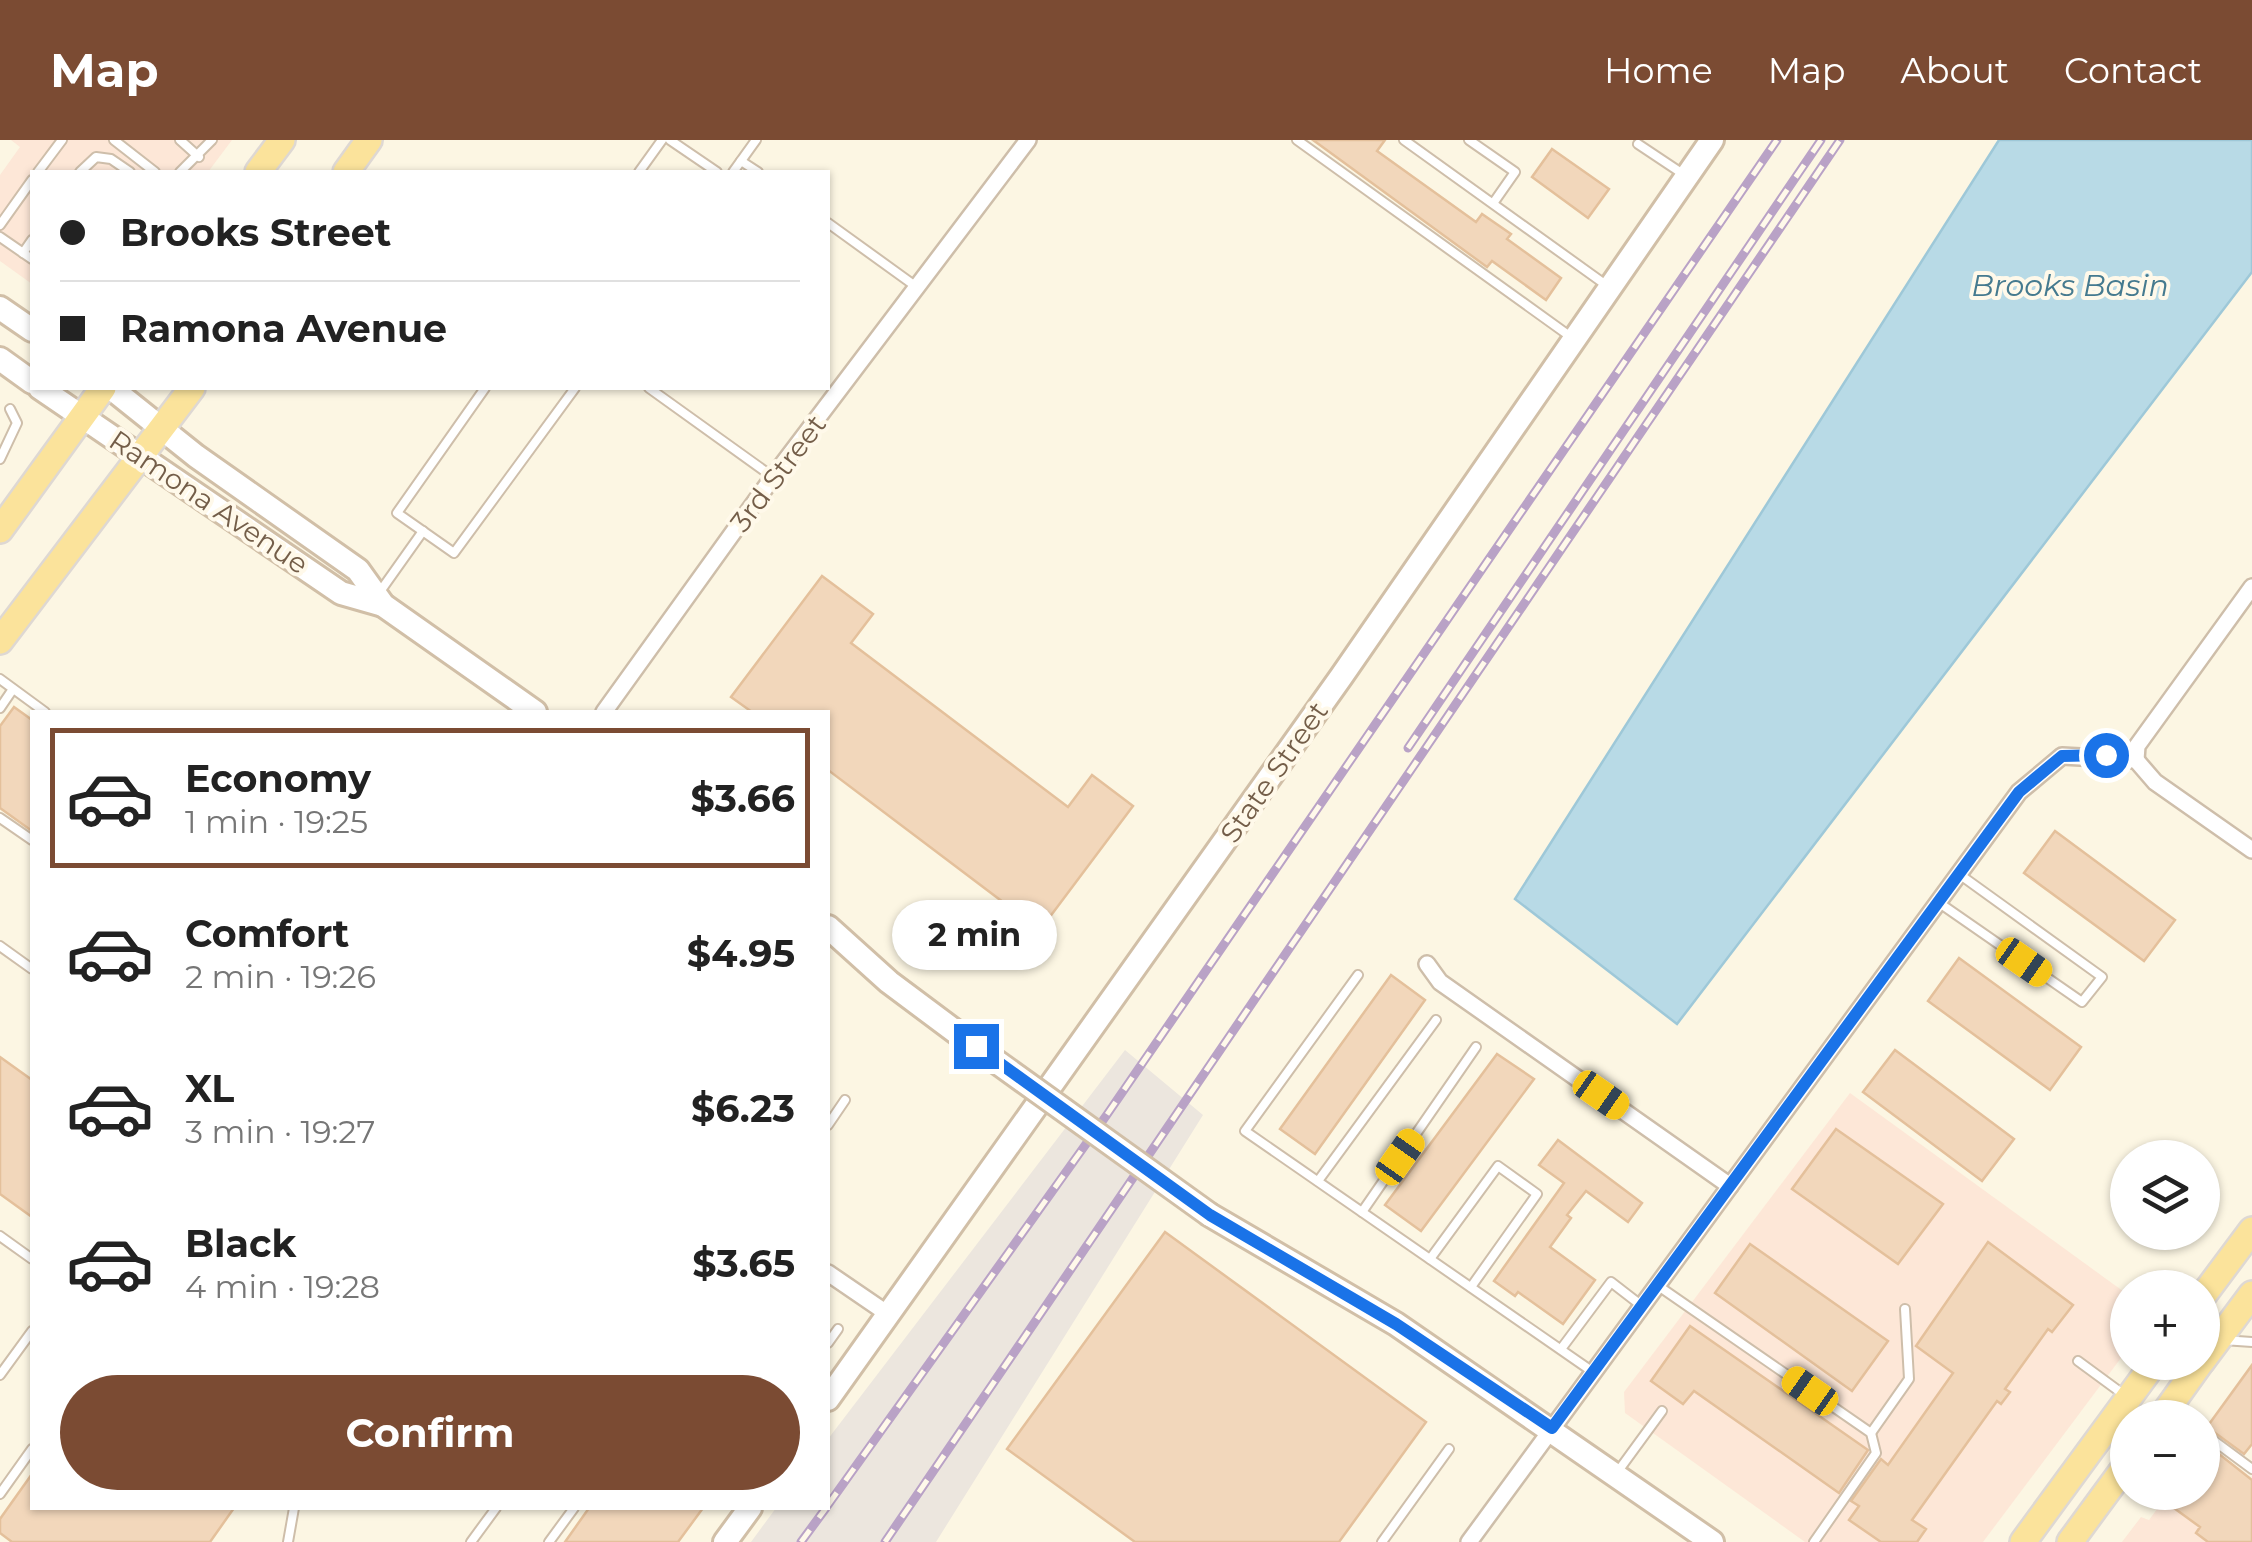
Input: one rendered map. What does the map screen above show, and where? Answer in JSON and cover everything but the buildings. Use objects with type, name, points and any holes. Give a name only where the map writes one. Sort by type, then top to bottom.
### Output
[{"type":"main road","points":[[260,170],[282,140]]},
{"type":"main road","points":[[352,170],[369,140]]},
{"type":"main road","name":"State Street","points":[[830,1395],[1330,693],[1712,140]]},
{"type":"main road","points":[[0,308],[30,329]]},
{"type":"main road","points":[[0,359],[30,381]]},
{"type":"main road","name":"Ramona Avenue","points":[[43,390],[341,593],[380,600]]},
{"type":"main road","points":[[0,530],[105,390]]},
{"type":"main road","name":"Ramona Avenue","points":[[110,390],[358,570],[380,600],[532,710]]},
{"type":"main road","points":[[0,641],[191,390]]},
{"type":"main road","points":[[830,928],[889,982],[1210,1215],[1396,1324],[1712,1542]]},
{"type":"main road","points":[[2220,1274],[2252,1230]]},
{"type":"main road","points":[[2220,1336],[2252,1294]]},
{"type":"main road","points":[[2023,1542],[2141,1380]]},
{"type":"main road","points":[[2070,1542],[2110,1488]]},
{"type":"main road","points":[[725,1542],[740,1511]]},
{"type":"street","name":"3rd Street","points":[[605,710],[773,477],[1028,140]]},
{"type":"street","points":[[2136,760],[2137,746],[2245,610],[2252,587]]},
{"type":"street","points":[[1469,1542],[2019,792],[2062,756],[2136,760],[2156,782],[2252,850]]},
{"type":"street","points":[[1428,964],[1440,982],[1730,1186]]},
{"type":"street","points":[[830,1273],[888,1314]]},
{"type":"lane","points":[[40,170],[62,140]]},
{"type":"lane","points":[[114,140],[152,170]]},
{"type":"lane","points":[[180,140],[198,157]]},
{"type":"lane","points":[[182,170],[212,140]]},
{"type":"lane","points":[[640,170],[662,140]]},
{"type":"lane","points":[[670,140],[713,170]]},
{"type":"lane","points":[[734,170],[756,140]]},
{"type":"lane","points":[[1297,140],[1574,339]]},
{"type":"lane","points":[[1404,140],[1610,288]]},
{"type":"lane","points":[[1469,140],[1515,172],[1494,202]]},
{"type":"lane","points":[[1638,144],[1686,177]]},
{"type":"lane","points":[[82,170],[96,157],[110,158],[127,170]]},
{"type":"lane","points":[[741,160],[755,170]]},
{"type":"lane","points":[[0,225],[30,183]]},
{"type":"lane","points":[[830,224],[918,288]]},
{"type":"lane","points":[[0,236],[30,258]]},
{"type":"lane","points":[[24,253],[30,243]]},
{"type":"lane","points":[[484,390],[397,513],[454,553],[574,390]]},
{"type":"lane","points":[[652,390],[773,477]]},
{"type":"lane","points":[[0,460],[18,423],[10,409]]},
{"type":"lane","points":[[380,600],[422,531]]},
{"type":"lane","points":[[0,679],[42,710]]},
{"type":"lane","points":[[0,708],[14,689]]},
{"type":"lane","points":[[0,818],[30,839]]},
{"type":"lane","points":[[1938,902],[2082,1002],[2102,977],[1958,874]]},
{"type":"lane","points":[[0,946],[30,968]]},
{"type":"lane","points":[[1358,975],[1245,1131],[1593,1372]]},
{"type":"lane","points":[[1318,1181],[1436,1020]]},
{"type":"lane","points":[[1362,1212],[1476,1048]]},
{"type":"lane","points":[[830,1122],[845,1100]]},
{"type":"lane","points":[[1430,1259],[1498,1166],[1536,1194],[1470,1287]]},
{"type":"lane","points":[[0,1236],[30,1258]]},
{"type":"lane","points":[[1561,1349],[1611,1282],[1642,1306]]},
{"type":"lane","points":[[1657,1285],[1871,1434],[1876,1452],[1814,1542]]},
{"type":"lane","points":[[1871,1434],[1909,1378],[1906,1309]]},
{"type":"lane","points":[[830,1340],[838,1329]]},
{"type":"lane","points":[[0,1375],[30,1334]]},
{"type":"lane","points":[[2220,1339],[2252,1342]]},
{"type":"lane","points":[[2078,1361],[2128,1398]]},
{"type":"lane","points":[[1616,1474],[1662,1410]]},
{"type":"lane","points":[[2220,1445],[2252,1469]]},
{"type":"lane","points":[[1382,1542],[1449,1449]]},
{"type":"lane","points":[[0,1494],[30,1452]]},
{"type":"lane","points":[[288,1542],[294,1510]]},
{"type":"lane","points":[[471,1542],[495,1510]]},
{"type":"lane","points":[[549,1542],[573,1510]]},
{"type":"shaded area","points":[[11,140],[232,140],[210,170],[30,170],[30,283],[0,261],[0,175],[20,147]]},
{"type":"shaded area","points":[[1125,1050],[1203,1115],[936,1542],[751,1542],[775,1510],[830,1510],[830,1436]]},
{"type":"shaded area","points":[[1850,1093],[2110,1282],[2110,1373],[1983,1542],[1805,1542],[1625,1413],[1624,1392]]},
{"type":"shaded area","points":[[2220,1454],[2252,1478],[2252,1542],[2122,1542],[2141,1517],[2149,1520],[2156,1510],[2220,1510]]},
{"type":"water","name":"Brooks Basin","points":[[1999,140],[2252,140],[2252,272],[1677,1024],[1515,899]]},
{"type":"railway","points":[[830,1502],[1106,1116],[1777,140]]},
{"type":"railway","points":[[1408,748],[1821,140]]},
{"type":"railway","points":[[885,1542],[1840,140]]},
{"type":"railway","points":[[801,1542],[825,1510]]},
{"type":"route","points":[[976,1046],[1210,1215],[1396,1324],[1552,1428],[2019,792],[2062,756],[2106,755]]}]
